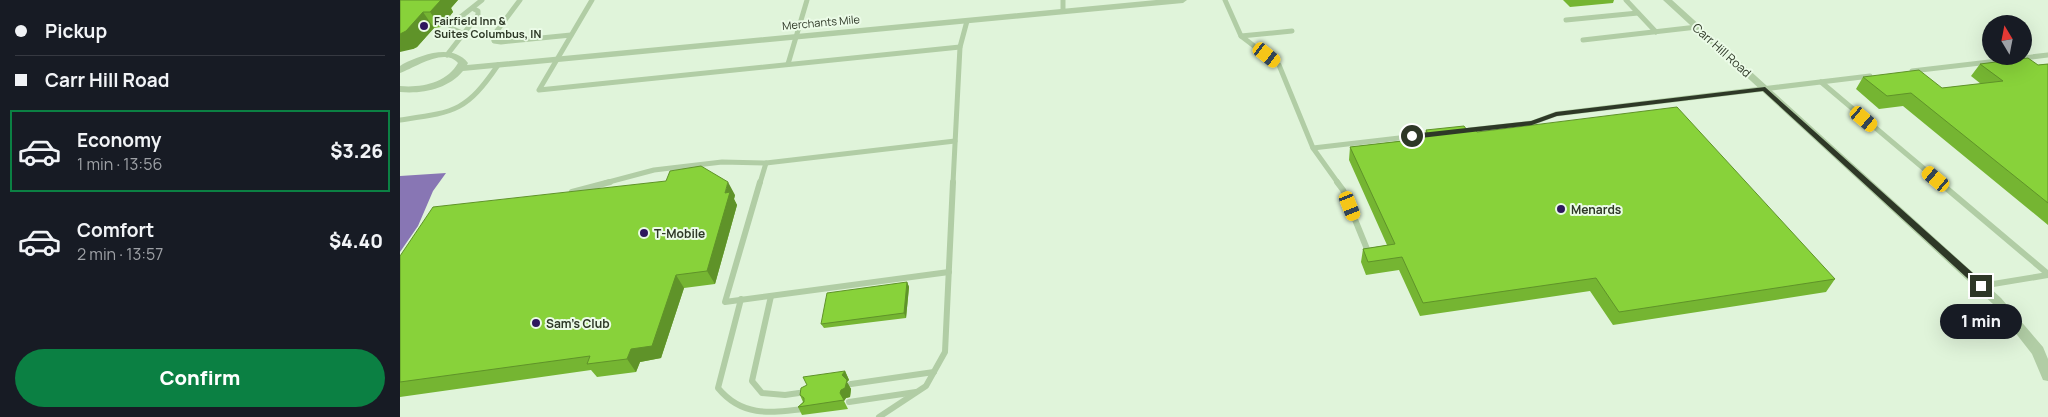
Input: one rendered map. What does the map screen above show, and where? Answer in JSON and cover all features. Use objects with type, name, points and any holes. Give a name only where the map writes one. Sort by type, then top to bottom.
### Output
[{"type":"street","name":"Merchants Mile","points":[[400,89],[412,89],[436,84],[455,74],[461,68],[1183,0]]},
{"type":"street","name":"Carr Hill Road","points":[[1667,0],[1997,301],[2038,351],[2048,376]]},
{"type":"street","points":[[400,70],[425,58],[447,55],[461,59],[463,63],[461,68]]},
{"type":"lane","points":[[464,34],[451,28],[454,22],[474,9],[482,0]]},
{"type":"lane","points":[[520,0],[493,36],[494,41],[501,42],[572,35]]},
{"type":"lane","points":[[592,0],[539,90],[960,47]]},
{"type":"lane","points":[[788,64],[807,0]]},
{"type":"lane","points":[[1063,0],[1063,11]]},
{"type":"lane","points":[[1225,0],[1241,36],[1279,65],[1313,148],[1343,190],[1370,255]]},
{"type":"lane","points":[[1626,0],[1656,32]]},
{"type":"lane","points":[[447,55],[479,14],[474,9]]},
{"type":"lane","points":[[1566,20],[1638,12]]},
{"type":"lane","points":[[879,417],[926,386],[945,352],[960,47],[967,20]]},
{"type":"lane","points":[[1584,40],[1697,28]]},
{"type":"lane","points":[[1241,36],[1292,31]]},
{"type":"lane","points":[[1906,72],[2048,55]]},
{"type":"lane","points":[[400,120],[456,110],[470,102],[482,89],[498,65]]},
{"type":"lane","points":[[1460,131],[1532,123],[1556,114],[1878,76]]},
{"type":"lane","points":[[1820,82],[2048,275]]},
{"type":"lane","points":[[1313,148],[1428,135]]},
{"type":"lane","points":[[566,194],[654,170],[722,162],[766,163],[955,141]]},
{"type":"lane","points":[[766,163],[725,302],[949,272]]},
{"type":"lane","points":[[1981,286],[2048,275]]},
{"type":"lane","points":[[771,296],[752,381],[762,393],[785,394],[807,392]]},
{"type":"lane","points":[[741,300],[718,388],[724,399],[738,412],[756,416],[804,409]]},
{"type":"lane","points":[[851,384],[934,372]]},
{"type":"lane","points":[[849,402],[919,391]]},
{"type":"shaded area","points":[[446,173],[433,191],[418,226],[400,252],[400,176]]},
{"type":"building","points":[[400,0],[441,0],[430,12],[423,12],[406,31],[400,34]]},
{"type":"building","points":[[2032,61],[2038,65],[2048,64],[2048,203],[1911,93],[1887,96],[1863,77],[1919,70],[1942,88],[2003,81],[1980,64],[2032,65]]},
{"type":"building","name":"Menards","points":[[1677,107],[1835,279],[1619,312],[1596,278],[1423,303],[1402,257],[1368,262],[1363,249],[1395,244],[1350,147],[1420,139],[1417,135],[1428,134],[1426,130],[1464,126],[1467,130],[1475,129],[1477,132]]},
{"type":"building","name":"Sam's Club","points":[[701,166],[728,182],[725,193],[730,192],[707,271],[676,275],[652,346],[631,349],[627,359],[587,364],[590,356],[400,382],[400,256],[433,207],[666,181],[670,171]]},
{"type":"building","points":[[907,282],[904,313],[821,324],[827,293]]},
{"type":"building","points":[[845,371],[842,375],[847,380],[845,388],[840,393],[844,400],[798,407],[804,402],[804,398],[800,395],[801,388],[807,385],[803,377]]},
{"type":"place","name":"Fairfield Inn & Suites Columbus, IN","points":[[424,26]]},
{"type":"place","name":"Menards","points":[[1561,209]]},
{"type":"place","name":"T-Mobile","points":[[644,233]]},
{"type":"place","name":"Sam's Club","points":[[536,323]]},
{"type":"route","points":[[1412,136],[1532,123],[1556,114],[1765,89],[1981,286]]}]
